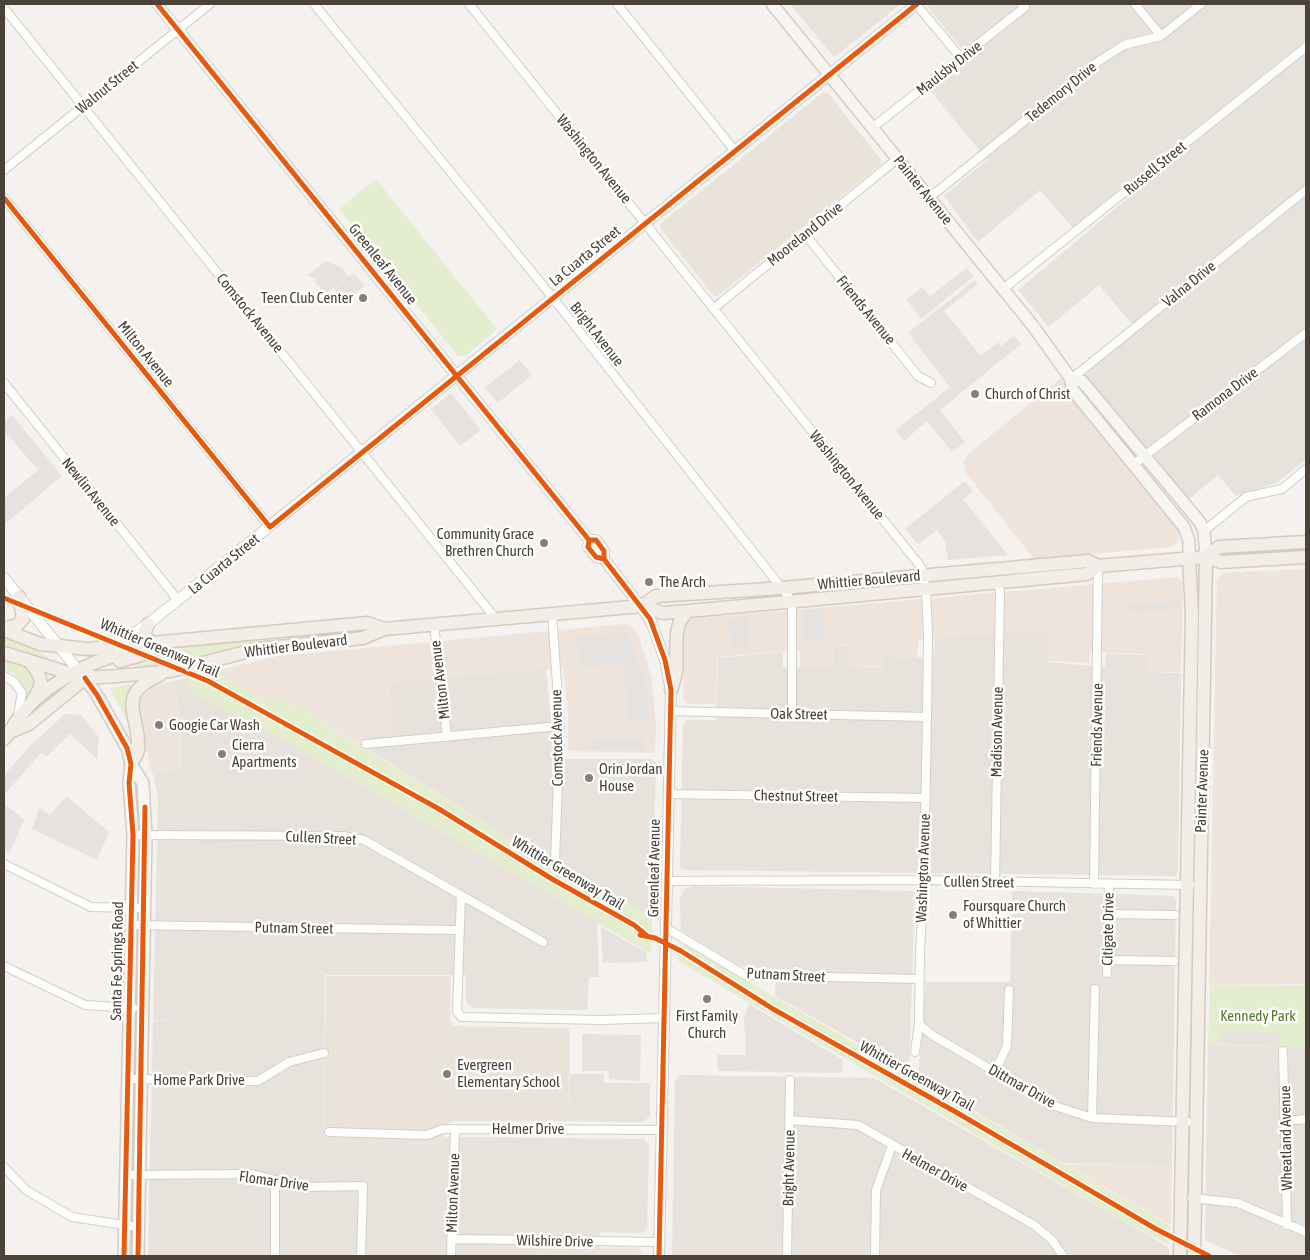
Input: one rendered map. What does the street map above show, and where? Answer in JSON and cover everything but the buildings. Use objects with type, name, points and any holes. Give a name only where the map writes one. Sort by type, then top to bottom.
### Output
[{"type":"main road","name":"Painter Avenue","points":[[772,4],[1003,289],[1071,379],[1072,389],[1184,527],[1189,541],[1192,614],[1189,805],[1194,886],[1190,1122],[1182,1197],[1180,1256]]},
{"type":"main road","name":"Painter Avenue","points":[[1071,379],[1082,381],[1145,455],[1204,531],[1206,556],[1201,846],[1194,886]]},
{"type":"main road","name":"Whittier Boulevard","points":[[4,653],[31,663],[78,674],[171,671],[258,649],[363,638],[384,629],[642,606],[663,613],[689,611],[1087,574],[1098,566],[1206,556],[1219,547],[1306,542]]},
{"type":"main road","name":"Whittier Boulevard","points":[[1206,556],[1221,562],[1306,557]]},
{"type":"main road","name":"Whittier Boulevard","points":[[642,606],[656,596],[782,588],[1088,560],[1098,566]]},
{"type":"main road","points":[[4,629],[17,625],[22,619],[19,597]]},
{"type":"main road","points":[[671,690],[676,672],[678,626],[681,617],[689,611]]},
{"type":"main road","name":"Whittier Boulevard","points":[[4,629],[40,644],[59,647],[111,648],[150,646],[166,642],[367,623],[384,629]]},
{"type":"main road","points":[[30,706],[78,674],[141,655],[150,646],[144,634],[148,624]]},
{"type":"main road","points":[[10,731],[40,690],[42,681],[31,663]]},
{"type":"main road","points":[[131,764],[138,751],[132,716],[132,702],[142,685],[171,671]]},
{"type":"main road","points":[[10,731],[29,724],[78,674]]},
{"type":"main road","name":"Santa Fe Springs Road","points":[[78,674],[120,733],[128,748],[131,764],[130,783],[133,835],[124,1256]]},
{"type":"main road","name":"Santa Fe Springs Road","points":[[131,764],[143,783],[146,836],[138,1256]]},
{"type":"main road","points":[[1189,805],[1195,811],[1195,839],[1201,846]]},
{"type":"main road","name":"Painter Avenue","points":[[1190,1122],[1196,1198],[1194,1256]]},
{"type":"street","name":"Greenleaf Avenue","points":[[157,4],[589,540],[588,547],[596,557],[604,559],[642,606],[657,634],[668,671],[671,690],[658,1256]]},
{"type":"street","name":"Walnut Street","points":[[4,170],[210,4]]},
{"type":"street","name":"Bright Avenue","points":[[314,4],[553,298],[792,601]]},
{"type":"street","name":"Washington Avenue","points":[[469,4],[921,567],[926,589],[927,717],[919,1024],[915,1052]]},
{"type":"street","points":[[617,4],[735,151]]},
{"type":"street","name":"La Cuarta Street","points":[[111,648],[148,624],[270,527],[916,4]]},
{"type":"street","points":[[916,4],[961,58]]},
{"type":"street","points":[[1135,4],[1161,36]]},
{"type":"street","name":"Tedemory Drive","points":[[929,198],[1115,50],[1124,45],[1140,43],[1161,36],[1201,4]]},
{"type":"street","name":"Maulsby Drive","points":[[872,128],[961,58],[1024,5]]},
{"type":"street","name":"Comstock Avenue","points":[[4,8],[496,619]]},
{"type":"street","name":"Russell Street","points":[[1003,289],[1306,47]]},
{"type":"street","name":"Mooreland Drive","points":[[712,308],[897,159]]},
{"type":"street","name":"Valna Drive","points":[[1071,379],[1306,190]]},
{"type":"street","name":"Milton Avenue","points":[[4,198],[270,527]]},
{"type":"street","name":"Friends Avenue","points":[[805,234],[918,376],[931,383]]},
{"type":"street","name":"Ramona Drive","points":[[1134,464],[1306,333]]},
{"type":"street","name":"Newlin Avenue","points":[[4,383],[178,600]]},
{"type":"street","points":[[1204,531],[1246,497],[1282,488],[1306,469]]},
{"type":"street","name":"Friends Avenue","points":[[1094,884],[1098,566]]},
{"type":"street","points":[[4,578],[78,674]]},
{"type":"street","name":"Madison Avenue","points":[[995,882],[1000,592],[998,582]]},
{"type":"street","points":[[792,601],[792,714]]},
{"type":"street","name":"Comstock Avenue","points":[[552,614],[560,726],[555,862]]},
{"type":"street","name":"Milton Avenue","points":[[434,624],[447,736]]},
{"type":"street","points":[[4,676],[14,682],[22,693],[10,731]]},
{"type":"street","name":"Oak Street","points":[[670,711],[927,717]]},
{"type":"street","points":[[366,744],[560,726]]},
{"type":"street","name":"Chestnut Street","points":[[668,794],[925,798]]},
{"type":"street","name":"Cullen Street","points":[[133,835],[343,836],[364,840],[543,942]]},
{"type":"street","points":[[4,864],[91,907],[144,908]]},
{"type":"street","name":"Cullen Street","points":[[667,881],[924,880],[1194,886]]},
{"type":"street","name":"Citigate Drive","points":[[1107,973],[1108,884]]},
{"type":"street","points":[[461,896],[458,930],[457,1011],[462,1017],[601,1020],[663,1018]]},
{"type":"street","points":[[1109,914],[1175,915]]},
{"type":"street","name":"Putnam Street","points":[[131,925],[458,930]]},
{"type":"street","name":"Putnam Street","points":[[666,928],[745,975],[919,979]]},
{"type":"street","points":[[1108,960],[1174,961]]},
{"type":"street","points":[[4,966],[85,1005],[142,1009]]},
{"type":"street","points":[[1092,1118],[1095,989]]},
{"type":"street","points":[[995,1072],[1007,1046],[1009,990]]},
{"type":"street","name":"Dittmar Drive","points":[[919,1024],[932,1035],[1052,1105],[1092,1118],[1190,1122]]},
{"type":"street","name":"Wheatland Avenue","points":[[1283,1050],[1287,1226]]},
{"type":"street","name":"Home Park Drive","points":[[127,1079],[258,1081],[289,1062],[324,1053]]},
{"type":"street","name":"Bright Avenue","points":[[787,1256],[790,1080]]},
{"type":"street","points":[[1286,1122],[1306,1119]]},
{"type":"street","name":"Helmer Drive","points":[[790,1120],[858,1125],[1034,1225],[1052,1240],[1064,1256]]},
{"type":"street","name":"Helmer Drive","points":[[329,1132],[427,1135],[443,1129],[661,1130]]},
{"type":"street","name":"Milton Avenue","points":[[451,1256],[455,1129]]},
{"type":"street","points":[[875,1256],[876,1190],[892,1146]]},
{"type":"street","points":[[4,1167],[26,1190],[72,1216],[138,1227]]},
{"type":"street","name":"Flomar Drive","points":[[126,1175],[252,1174],[303,1187],[363,1186],[361,1256]]},
{"type":"street","points":[[275,1181],[275,1256]]},
{"type":"street","points":[[1182,1197],[1238,1203],[1287,1226],[1306,1232]]},
{"type":"street","name":"Wilshire Drive","points":[[452,1239],[659,1242]]},
{"type":"shaded area","points":[[790,4],[901,4],[834,57]]},
{"type":"shaded area","points":[[1306,4],[1306,40],[1073,228],[1040,190],[978,242],[944,196],[987,160],[930,90],[970,59],[926,5]]},
{"type":"shaded area","points":[[1306,49],[1306,459],[1278,482],[1236,496],[1218,475],[1188,500],[1084,376],[1137,330],[1099,285],[1049,327],[1018,290]]},
{"type":"shaded area","points":[[827,92],[881,160],[880,165],[718,296],[714,296],[660,228],[660,224],[822,93]]},
{"type":"shaded area","points":[[326,261],[342,268],[348,277],[354,273],[365,286],[344,302],[334,289],[347,278],[321,297],[320,286],[315,283],[316,279],[308,275]]},
{"type":"shaded area","points":[[967,268],[974,276],[921,319],[906,299],[922,287],[930,296]]},
{"type":"shaded area","points":[[975,280],[978,284],[944,311],[981,356],[998,342],[1001,346],[1014,336],[1021,344],[940,410],[965,442],[952,452],[927,421],[904,441],[896,430],[950,387],[908,333]]},
{"type":"shaded area","points":[[520,360],[532,375],[498,403],[485,387]]},
{"type":"shaded area","points":[[1061,378],[1178,529],[1178,542],[1172,547],[1034,559],[963,469],[966,466],[963,462],[967,458],[966,456]]},
{"type":"shaded area","points":[[451,393],[481,430],[460,446],[431,409]]},
{"type":"shaded area","points":[[12,415],[62,476],[4,525],[4,498],[38,470],[8,435],[4,438],[4,421]]},
{"type":"shaded area","points":[[965,481],[973,491],[963,499],[1008,555],[948,560],[945,541],[937,530],[918,544],[905,529]]},
{"type":"shaded area","points":[[1306,569],[1306,984],[1209,985],[1217,580],[1222,573]]},
{"type":"shaded area","points":[[1178,577],[1183,582],[1181,672],[1146,672],[1146,654],[1090,653],[1089,663],[1047,661],[1047,629],[919,640],[917,657],[882,656],[882,666],[849,668],[849,645],[834,646],[833,668],[800,668],[800,650],[717,657],[716,704],[688,704],[683,699],[684,637],[686,623],[689,619]]},
{"type":"shaded area","points":[[1179,601],[1180,609],[1130,612],[1129,604]]},
{"type":"shaded area","points":[[822,609],[825,639],[802,641],[803,614],[808,610]]},
{"type":"shaded area","points":[[748,617],[749,645],[731,647],[728,619]]},
{"type":"shaded area","points":[[626,624],[634,629],[640,640],[652,680],[656,724],[655,753],[568,751],[568,713],[563,668],[389,682],[393,733],[364,736],[364,747],[290,702],[261,700],[217,671],[277,656]]},
{"type":"shaded area","points":[[1047,629],[1047,662],[1105,667],[1106,654],[1146,655],[1146,672],[1181,673],[1178,871],[1176,876],[685,870],[680,866],[683,724],[687,720],[716,720],[718,658],[783,652],[783,668],[833,668],[834,646],[849,646],[849,668],[882,667],[882,656],[934,658],[935,638]]},
{"type":"shaded area","points":[[627,633],[643,674],[647,693],[647,721],[628,721],[624,664],[580,667],[576,636]]},
{"type":"shaded area","points":[[546,669],[551,720],[552,759],[652,759],[656,763],[652,916],[547,862],[364,747],[364,736],[393,733],[389,682]]},
{"type":"shaded area","points":[[190,678],[188,688],[270,732],[597,922],[599,977],[589,977],[587,1010],[475,1008],[469,1006],[466,1001],[466,975],[325,975],[323,1141],[443,1144],[444,1137],[644,1139],[649,1145],[647,1228],[642,1233],[600,1232],[600,1256],[148,1256],[153,1021],[186,1020],[153,1020],[158,798],[153,774],[181,767],[180,716],[176,687],[169,682]]},
{"type":"shaded area","points":[[169,682],[176,687],[180,717],[180,767],[152,774],[141,728],[140,700],[151,687]]},
{"type":"shaded area","points":[[65,714],[81,715],[99,737],[97,759],[70,734],[46,757],[41,753],[4,795],[4,775],[32,744]]},
{"type":"shaded area","points":[[590,738],[644,739],[645,750],[590,749]]},
{"type":"shaded area","points":[[66,796],[109,832],[97,860],[32,829],[39,808],[50,815]]},
{"type":"shaded area","points":[[4,803],[24,820],[9,854],[4,850]]},
{"type":"shaded area","points":[[692,886],[915,891],[909,1071],[775,996],[776,968],[747,968],[736,964],[681,930],[680,898],[685,889]]},
{"type":"shaded area","points":[[1012,891],[1173,896],[1176,900],[1172,1165],[1063,1163],[918,1078],[926,982],[1010,982]]},
{"type":"shaded area","points":[[601,927],[647,953],[647,962],[603,963]]},
{"type":"shaded area","name":"Evergreen Elementary School","points":[[326,976],[451,976],[450,1019],[453,1026],[569,1028],[569,1121],[451,1121],[445,1126],[443,1144],[323,1141]]},
{"type":"shaded area","points":[[749,1004],[843,1060],[842,1073],[718,1071],[717,1055],[746,1055],[744,1018]]},
{"type":"shaded area","points":[[1220,1032],[1279,1033],[1279,1045],[1219,1043]]},
{"type":"shaded area","points":[[582,1034],[641,1035],[640,1081],[609,1079],[609,1071],[582,1071]]},
{"type":"shaded area","points":[[1208,1046],[1306,1047],[1306,1256],[1240,1256],[1205,1240]]},
{"type":"shaded area","points":[[570,1074],[604,1074],[604,1083],[650,1083],[650,1116],[643,1122],[569,1121]]},
{"type":"shaded area","points":[[680,1075],[874,1078],[1165,1245],[1169,1250],[1169,1256],[672,1256],[675,1081]]},
{"type":"shaded area","points":[[1065,1164],[1172,1165],[1171,1225]]},
{"type":"shaded area","points":[[639,1247],[644,1256],[600,1256],[600,1248]]},
{"type":"green space","points":[[376,179],[497,329],[466,356],[458,356],[339,209]]},
{"type":"green space","points":[[4,637],[40,652],[50,660],[4,645]]},
{"type":"green space","points":[[274,639],[158,665],[111,666],[173,650],[209,644]]},
{"type":"green space","points":[[4,660],[23,666],[33,676],[36,690],[25,702],[25,689],[13,673],[4,670]]},
{"type":"green space","points":[[217,671],[261,700],[290,702],[547,862],[652,916],[651,954],[270,732],[191,692],[188,688],[190,678],[206,684],[210,678],[202,674]]},
{"type":"green space","points":[[130,684],[133,686],[130,726],[110,689]]},
{"type":"green space","points":[[683,944],[1171,1226],[1169,1245],[1129,1224],[678,961],[678,953]]},
{"type":"green space","name":"Kennedy Park","points":[[1306,985],[1306,1047],[1208,1046],[1210,986]]},
{"type":"cycle path","points":[[157,4],[589,540],[588,547],[596,557],[604,559]]},
{"type":"cycle path","points":[[4,198],[270,527],[917,4]]},
{"type":"cycle path","points":[[589,540],[596,540],[604,551],[604,559],[650,619],[665,660],[671,690],[659,1256]]},
{"type":"cycle path","name":"Whittier Greenway Trail","points":[[4,598],[208,681],[439,809],[552,879],[634,925],[646,935]]},
{"type":"cycle path","points":[[85,678],[97,695],[127,748],[131,764],[129,783],[133,835],[124,1256]]},
{"type":"cycle path","points":[[138,1256],[145,807]]},
{"type":"cycle path","name":"Whittier Greenway Trail","points":[[640,935],[655,938],[681,951],[773,1009],[954,1111],[1156,1229],[1209,1256]]},
{"type":"place","name":"Teen Club Center","points":[[363,298]]},
{"type":"place","name":"Church of Christ","points":[[975,394]]},
{"type":"place","name":"Community Grace Brethren Church","points":[[544,543]]},
{"type":"place","name":"The Arch","points":[[649,582]]},
{"type":"place","name":"Googie Car Wash","points":[[159,725]]},
{"type":"place","name":"Cierra Apartments","points":[[222,754]]},
{"type":"place","name":"Orin Jordan House","points":[[589,778]]},
{"type":"place","name":"Foursquare Church of Whittier","points":[[953,915]]},
{"type":"place","name":"First Family Church","points":[[707,999]]},
{"type":"place","name":"Evergreen Elementary School","points":[[447,1074]]}]
